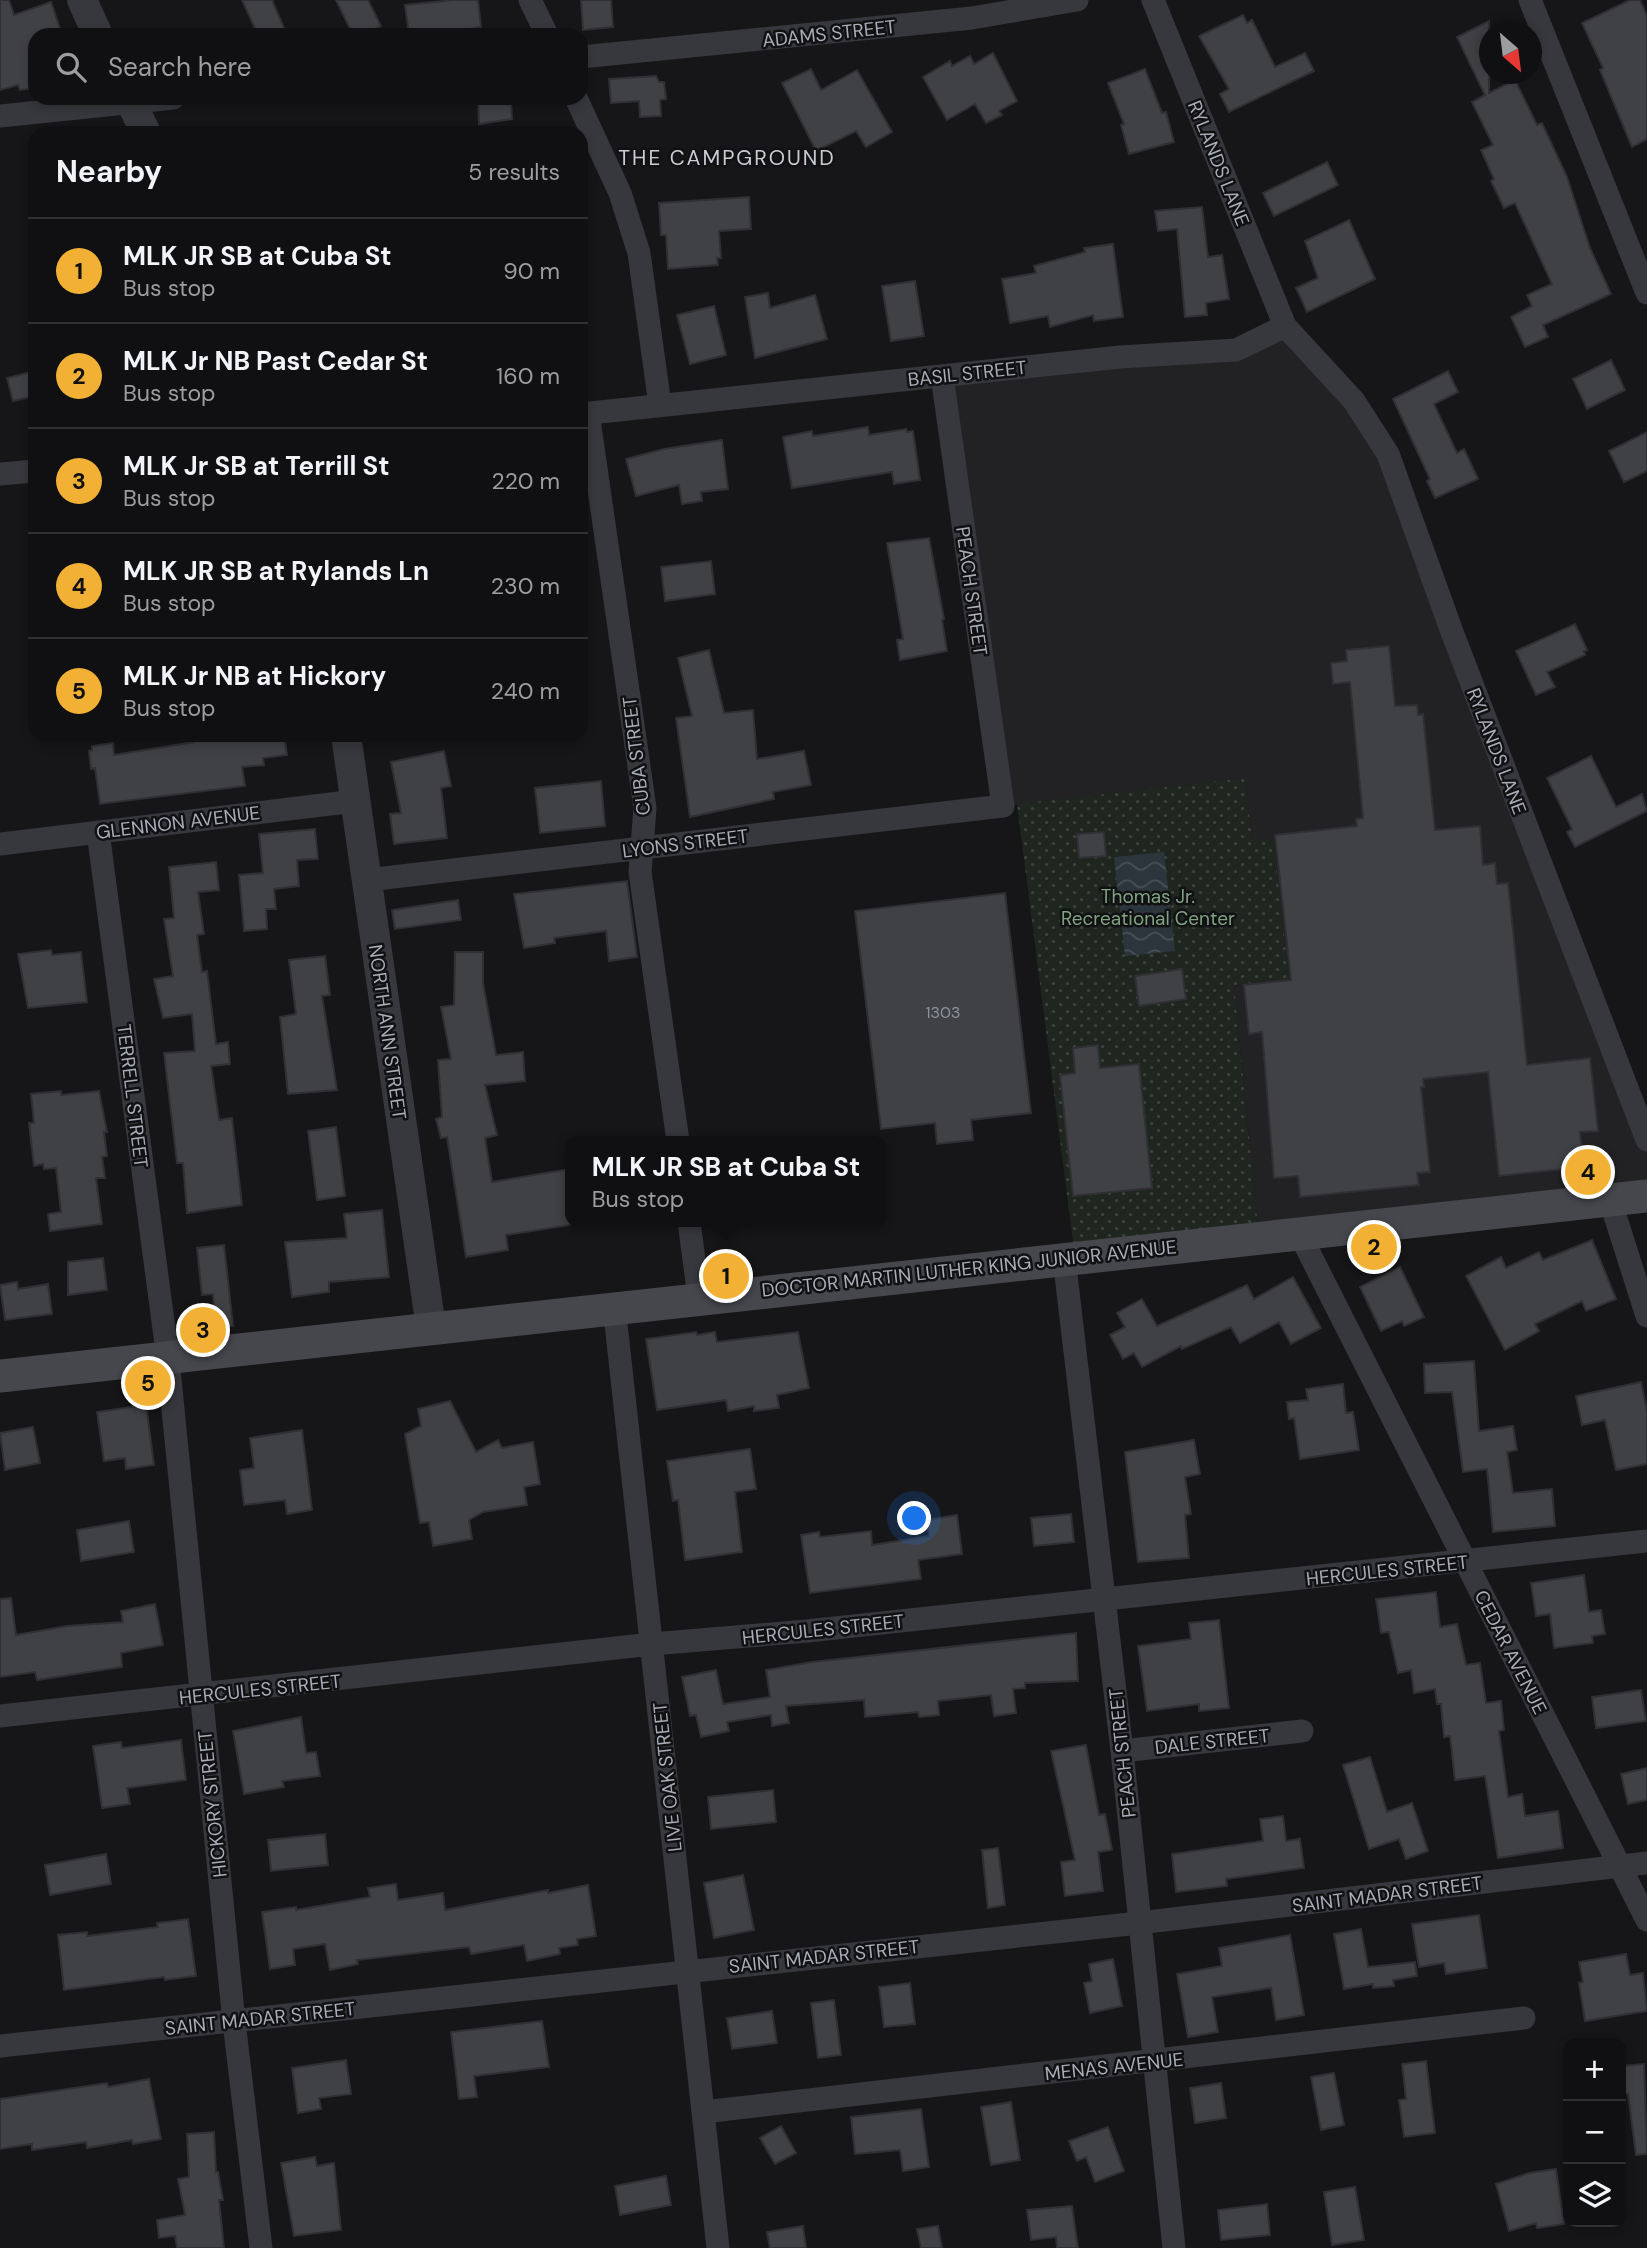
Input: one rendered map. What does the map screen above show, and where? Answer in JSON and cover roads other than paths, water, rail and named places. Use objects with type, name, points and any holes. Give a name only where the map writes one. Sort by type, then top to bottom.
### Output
[{"type":"main road","name":"DOCTOR MARTIN LUTHER KING JUNIOR AVENUE","points":[[0,1376],[168,1360],[699,1297],[1647,1196]]},
{"type":"street","points":[[82,0],[96,28]]},
{"type":"street","points":[[530,0],[544,28]]},
{"type":"street","name":"ADAMS STREET","points":[[588,56],[972,18],[1077,0]]},
{"type":"street","name":"RYLANDS LANE","points":[[1153,0],[1285,326],[1354,401],[1388,454],[1452,632],[1647,1140]]},
{"type":"street","points":[[1530,0],[1647,293]]},
{"type":"street","points":[[0,116],[89,105]]},
{"type":"street","points":[[132,105],[143,126]]},
{"type":"street","points":[[579,105],[620,193],[639,253],[660,405]]},
{"type":"street","name":"BASIL STREET","points":[[588,413],[1120,357],[1236,350],[1285,326]]},
{"type":"street","name":"PEACH STREET","points":[[942,376],[1003,806]]},
{"type":"street","name":"CUBA STREET","points":[[588,433],[645,808],[640,872],[677,1136]]},
{"type":"street","points":[[0,474],[28,472]]},
{"type":"street","name":"NORTH ANN STREET","points":[[347,742],[431,1328]]},
{"type":"street","name":"GLENNON AVENUE","points":[[0,844],[355,801]]},
{"type":"street","name":"LYONS STREET","points":[[367,880],[1003,806]]},
{"type":"street","name":"TERRELL STREET","points":[[98,832],[168,1360]]},
{"type":"street","points":[[1610,1199],[1647,1317]]},
{"type":"street","points":[[690,1227],[699,1297]]},
{"type":"street","name":"CEDAR AVENUE","points":[[1299,1233],[1647,1920]]},
{"type":"street","name":"PEACH STREET","points":[[1065,1258],[1122,1751],[1174,2248]]},
{"type":"street","name":"LIVE OAK STREET","points":[[614,1307],[718,2248]]},
{"type":"street","name":"HICKORY STREET","points":[[168,1360],[234,2022],[261,2248]]},
{"type":"street","name":"HERCULES STREET","points":[[0,1716],[201,1696],[652,1644],[1466,1562],[1647,1541]]},
{"type":"street","name":"DALE STREET","points":[[1122,1751],[1302,1731]]},
{"type":"street","name":"SAINT MADAR STREET","points":[[0,2046],[1139,1923],[1647,1863]]},
{"type":"street","name":"MENAS AVENUE","points":[[703,2112],[1524,2018]]},
{"type":"water","points":[[1164,852],[1175,951],[1125,956],[1114,857]]},
{"type":"place","name":"MLK JR SB at Rylands Ln","points":[[1588,1172]]},
{"type":"place","name":"MLK Jr NB Past Cedar St","points":[[1374,1247]]},
{"type":"place","name":"MLK JR SB at Cuba St","points":[[726,1276]]},
{"type":"place","name":"MLK Jr SB at Terrill St","points":[[203,1330]]},
{"type":"place","name":"MLK Jr NB at Hickory","points":[[148,1383]]},
{"type":"district","name":"THE CAMPGROUND","points":[[727,158]]},
{"type":"park label","name":"Thomas Jr. Recreational Center","points":[[1148,907]]}]
